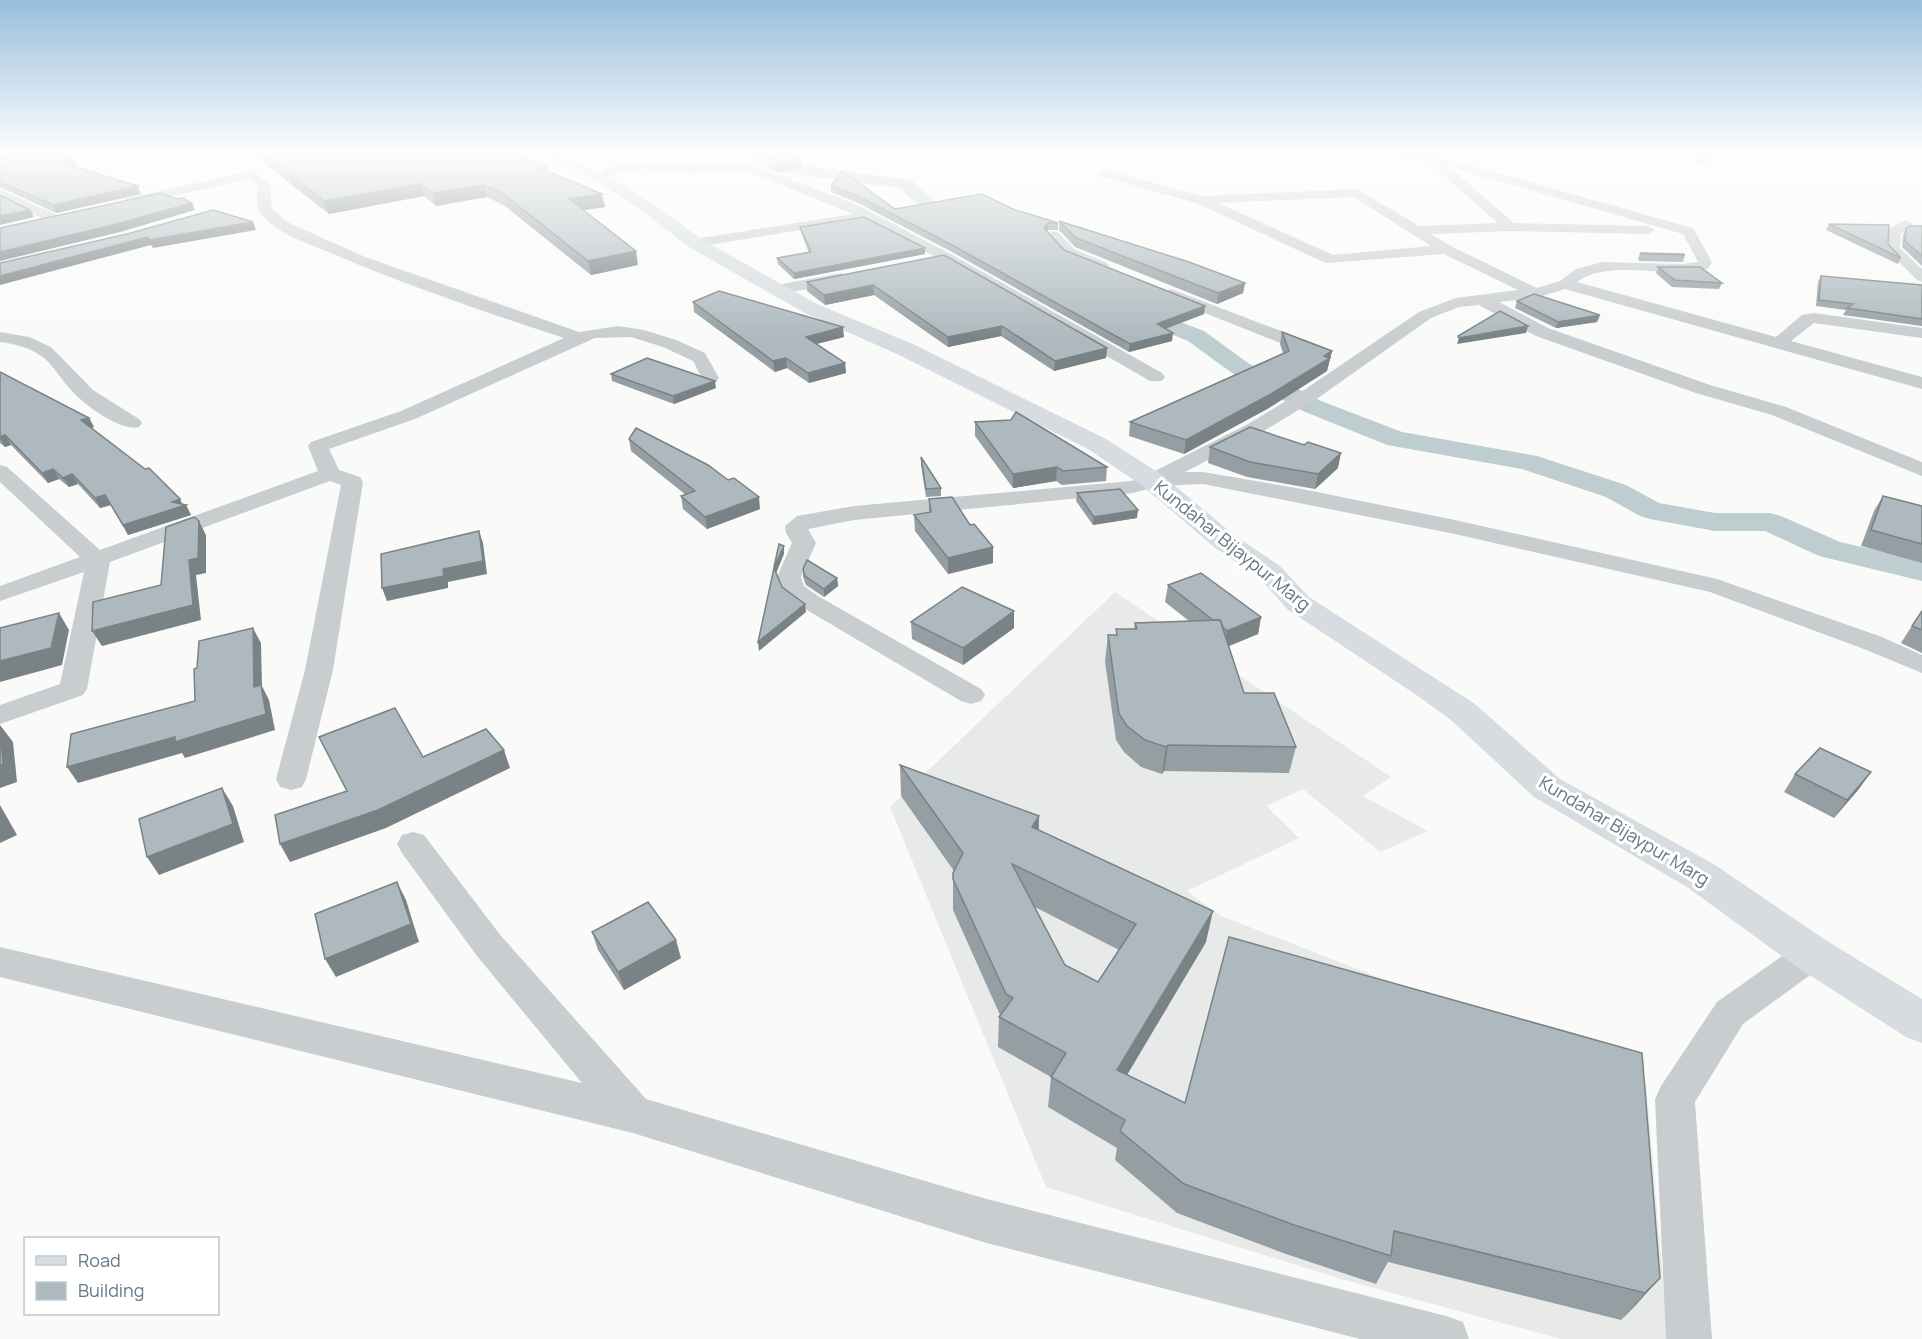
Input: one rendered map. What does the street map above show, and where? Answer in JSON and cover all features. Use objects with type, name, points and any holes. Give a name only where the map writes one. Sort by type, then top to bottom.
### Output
[{"type":"main road","name":"Kundahar Bijaypur Marg","points":[[656,213],[695,243],[810,308],[907,350],[1097,444],[1153,481],[1224,542],[1270,572],[1298,603],[1427,686],[1462,712],[1547,789],[1701,876],[1812,954],[1922,1023]]},
{"type":"street","points":[[32,224],[59,218],[48,213]]},
{"type":"street","points":[[268,213],[287,230],[422,284],[579,338]]},
{"type":"street","points":[[862,213],[946,257],[1156,376]]},
{"type":"street","points":[[1231,213],[1332,260],[1446,249]]},
{"type":"street","points":[[1389,213],[1446,249],[1536,293]]},
{"type":"street","points":[[1495,213],[1510,227]]},
{"type":"street","points":[[1153,481],[1255,428],[1311,394],[1425,315],[1456,303],[1536,293],[1565,284],[1581,272],[1602,266],[1682,270],[1703,266],[1705,262],[1688,231],[1626,213]]},
{"type":"street","points":[[695,243],[866,216]]},
{"type":"street","points":[[1906,224],[1894,232],[1895,252],[1922,277]]},
{"type":"street","points":[[1414,230],[1510,227],[1688,231]]},
{"type":"street","points":[[1053,235],[1069,252],[1119,273]]},
{"type":"street","points":[[1895,252],[1922,259]]},
{"type":"street","points":[[923,261],[946,257]]},
{"type":"street","points":[[777,290],[856,275]]},
{"type":"street","points":[[1565,284],[1922,383]]},
{"type":"street","points":[[1152,286],[1351,365]]},
{"type":"street","points":[[1480,299],[1542,332],[1703,388],[1779,411],[1922,470]]},
{"type":"street","points":[[1780,342],[1808,319],[1814,318],[1922,333]]},
{"type":"street","points":[[330,474],[318,446],[408,415],[594,332],[628,331],[664,340],[700,357],[710,378]]},
{"type":"street","points":[[0,338],[28,343],[43,350],[56,360],[80,389],[102,406],[132,423]]},
{"type":"street","points":[[0,471],[43,508],[98,561]]},
{"type":"street","points":[[0,594],[98,561],[330,474],[352,482],[319,670],[291,779]]},
{"type":"street","points":[[971,695],[809,601],[793,589],[789,577],[804,543],[797,533],[796,526],[805,521],[854,513],[1122,489],[1153,481],[1203,478],[1302,496],[1684,578],[1737,594],[1873,643],[1922,665]]},
{"type":"street","points":[[0,715],[73,689],[98,561]]},
{"type":"street","points":[[413,844],[489,946],[633,1114]]},
{"type":"street","points":[[1689,1339],[1675,1099],[1730,1013],[1812,954]]},
{"type":"street","points":[[0,962],[633,1114],[983,1220],[1446,1339]]},
{"type":"shaded area","points":[[1115,592],[1391,777],[1363,796],[1428,831],[1380,852],[1303,789],[1266,806],[1299,838],[1187,891],[1221,916],[1646,1081],[1668,1339],[1561,1339],[1341,1279],[1046,1187],[890,807]]},
{"type":"building","points":[[67,213],[155,213],[0,252],[0,228]]},
{"type":"building","points":[[201,213],[225,213],[253,222],[149,240],[148,237],[0,276],[0,263],[127,234]]},
{"type":"building","points":[[528,213],[588,213],[636,251],[588,261]]},
{"type":"building","points":[[891,213],[1027,213],[1058,223],[1048,223],[1044,228],[1064,250],[1205,306],[1157,324],[1173,333],[1130,344]]},
{"type":"building","points":[[864,217],[925,248],[794,273],[777,258],[811,252],[800,227]]},
{"type":"building","points":[[1059,221],[1189,262],[1245,283],[1218,293],[1076,238]]},
{"type":"building","points":[[1829,224],[1889,225],[1888,244],[1901,258]]},
{"type":"building","points":[[1910,226],[1922,226],[1922,256],[1905,241],[1906,229]]},
{"type":"building","points":[[1640,253],[1683,254],[1685,255],[1642,254]]},
{"type":"building","points":[[944,255],[1107,348],[1055,361],[1002,326],[948,337],[873,285],[824,295],[807,282]]},
{"type":"building","points":[[1658,267],[1700,267],[1722,283],[1675,280]]},
{"type":"building","points":[[1821,276],[1922,285],[1922,319],[1847,308],[1853,304],[1819,300]]},
{"type":"building","points":[[719,291],[843,327],[806,337],[845,363],[808,373],[786,358],[773,361],[693,302]]},
{"type":"building","points":[[1534,294],[1600,315],[1558,322],[1517,301]]},
{"type":"building","points":[[1500,311],[1528,326],[1459,338],[1458,336]]},
{"type":"building","points":[[1282,332],[1332,351],[1324,356],[1330,358],[1271,394],[1186,440],[1130,422],[1289,351]]},
{"type":"building","points":[[647,358],[715,381],[673,396],[611,374]]},
{"type":"building","points":[[0,372],[89,418],[81,420],[145,469],[149,468],[180,499],[172,502],[186,505],[123,525],[105,495],[95,498],[72,474],[63,478],[53,469],[42,473],[5,435],[0,437]]},
{"type":"building","points":[[1016,412],[1107,467],[1063,471],[1057,467],[1013,474],[975,422],[1011,420]]},
{"type":"building","points":[[1250,427],[1304,445],[1308,442],[1341,453],[1318,474],[1250,462],[1210,447]]},
{"type":"building","points":[[636,428],[708,465],[728,480],[734,478],[759,497],[705,517],[681,496],[695,491],[629,439]]},
{"type":"building","points":[[921,457],[941,488],[926,489]]},
{"type":"building","points":[[1120,489],[1138,510],[1094,517],[1077,493]]},
{"type":"building","points":[[1883,496],[1922,506],[1922,544],[1871,530]]},
{"type":"building","points":[[952,497],[970,525],[974,524],[993,547],[948,558],[914,515],[931,512],[929,499]]},
{"type":"building","points":[[194,517],[199,521],[198,558],[189,560],[193,605],[92,631],[93,602],[161,585],[166,527]]},
{"type":"building","points":[[479,531],[483,561],[443,569],[444,576],[382,588],[381,554]]},
{"type":"building","points":[[779,544],[784,546],[774,567]]},
{"type":"building","points":[[807,560],[837,578],[824,589],[805,576],[803,569]]},
{"type":"building","points":[[774,568],[782,587],[805,604],[758,642]]},
{"type":"building","points":[[1201,573],[1261,617],[1227,631],[1220,620],[1213,620],[1168,585]]},
{"type":"building","points":[[962,587],[1014,611],[963,648],[911,622]]},
{"type":"building","points":[[1922,611],[1922,630],[1912,626]]},
{"type":"building","points":[[59,613],[51,648],[0,661],[0,628]]},
{"type":"building","points":[[1220,620],[1244,693],[1274,693],[1296,747],[1168,745],[1166,747],[1145,740],[1127,726],[1119,714],[1108,635],[1117,635],[1116,629],[1137,629],[1135,623]]},
{"type":"building","points":[[253,628],[254,687],[261,685],[266,714],[175,742],[175,737],[67,767],[71,734],[195,701],[194,669],[197,668],[199,641]]},
{"type":"building","points":[[395,708],[423,757],[486,729],[504,750],[378,810],[280,844],[275,815],[347,791],[319,737]]},
{"type":"building","points":[[0,729],[3,764],[0,765]]},
{"type":"building","points":[[1820,748],[1871,772],[1847,800],[1795,774]]},
{"type":"building","points":[[900,765],[1039,816],[1032,827],[1213,911],[1117,1070],[1185,1103],[1229,937],[1642,1053],[1660,1278],[1645,1293],[1394,1231],[1391,1256],[1294,1225],[1184,1184],[1120,1131],[1125,1120],[1051,1077],[1066,1053],[999,1017],[1013,998],[1006,994],[953,879],[953,873],[963,853]],"holes":[[[1012,864],[1136,924],[1098,982],[1065,965]]]},
{"type":"building","points":[[222,788],[233,824],[147,857],[139,819]]},
{"type":"building","points":[[397,882],[411,924],[325,959],[315,914]]},
{"type":"building","points":[[648,902],[676,940],[618,972],[592,932]]},
{"type":"waterway","points":[[940,213],[968,227]]},
{"type":"waterway","points":[[1128,308],[1196,336],[1240,368],[1312,406],[1396,439],[1527,462],[1616,491],[1650,510],[1715,522],[1770,522],[1830,549],[1922,571]]}]
